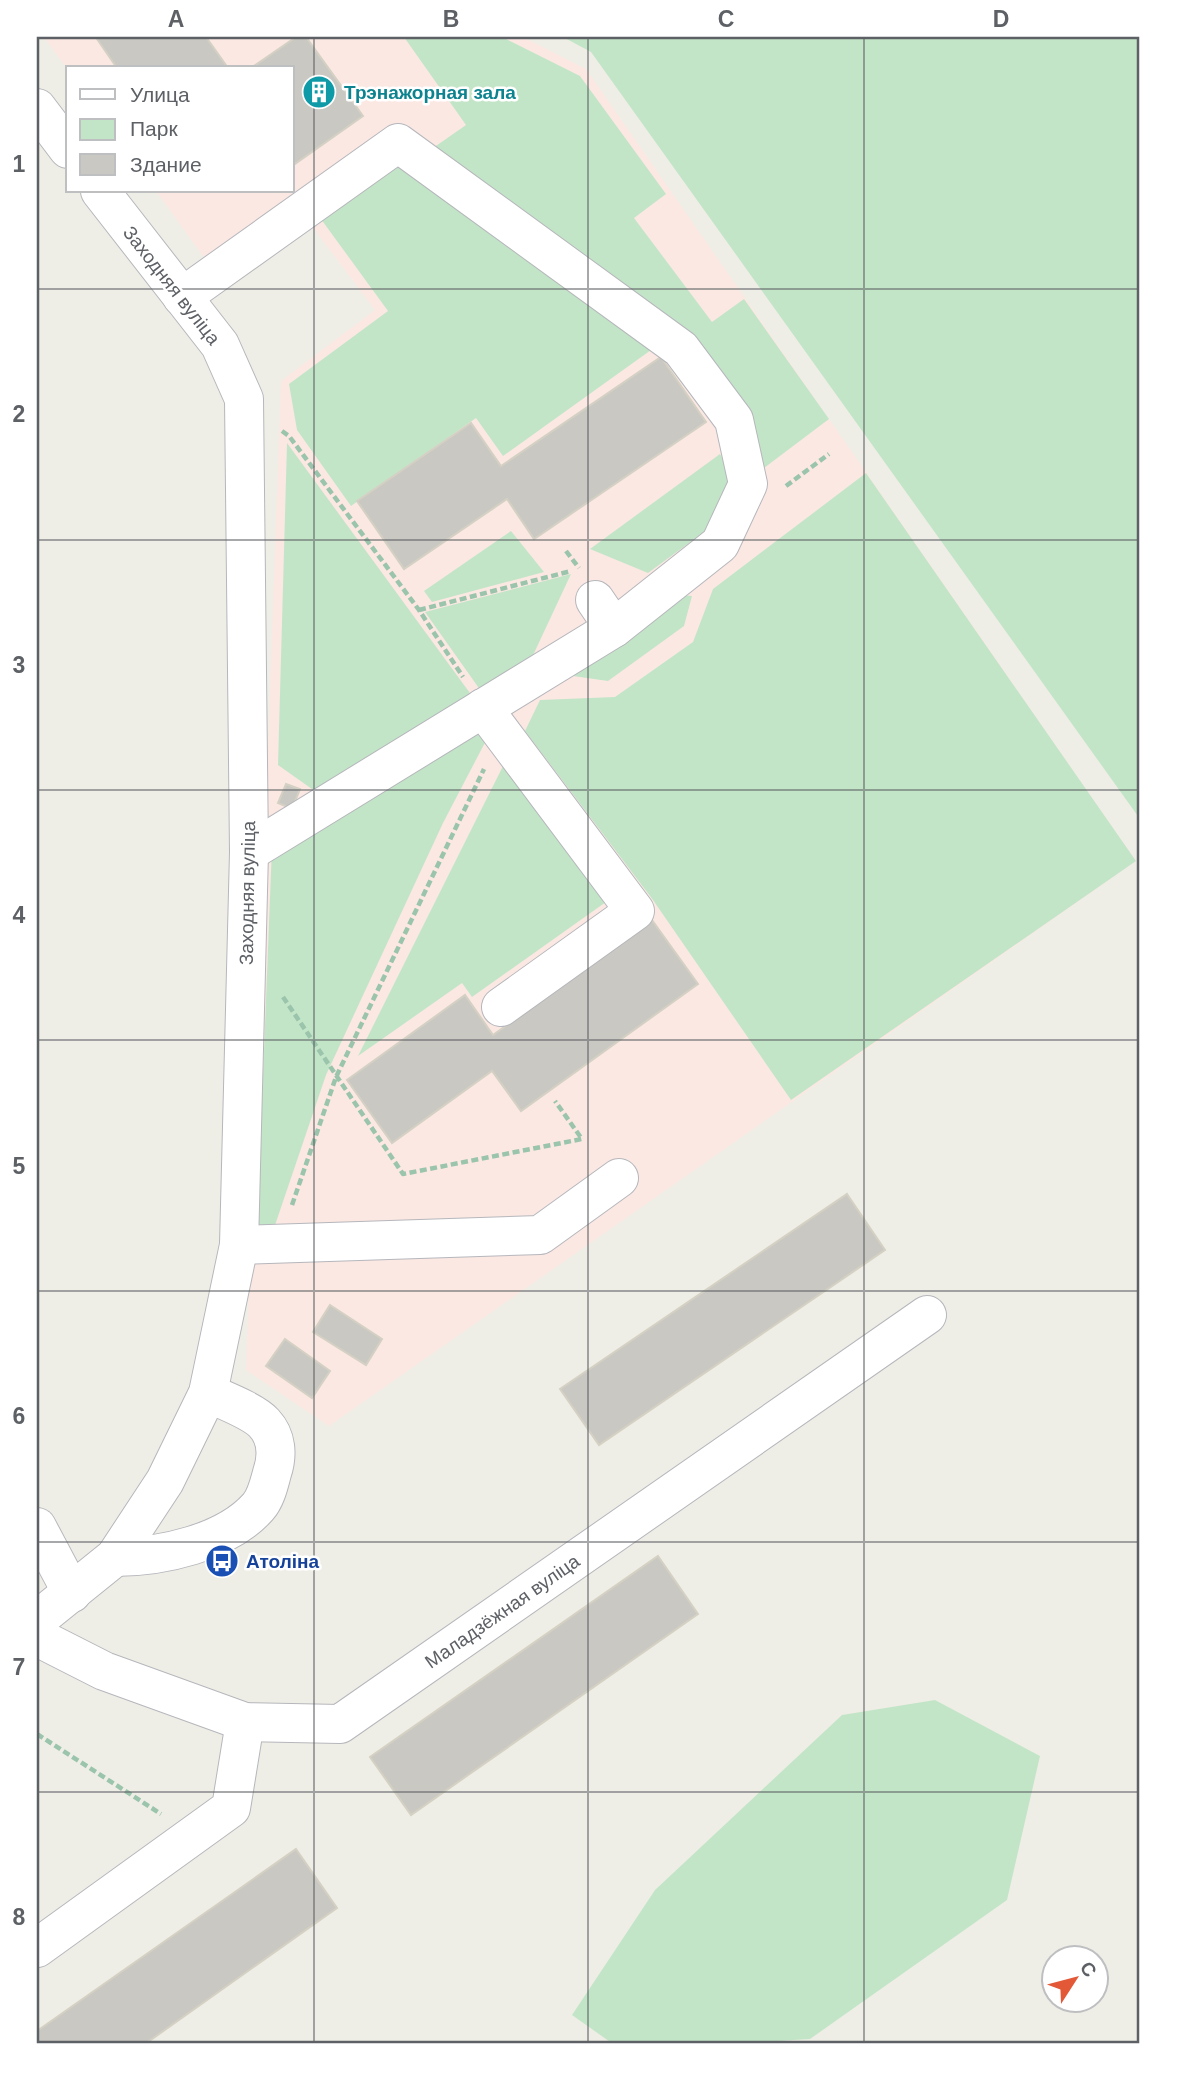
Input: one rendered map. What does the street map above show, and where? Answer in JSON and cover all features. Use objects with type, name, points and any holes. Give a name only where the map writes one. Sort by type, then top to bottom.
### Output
[{"type":"street","points":[[37,108],[66,146]]},
{"type":"street","points":[[182,297],[398,143],[681,349],[734,420],[748,484],[720,544],[591,594],[492,720],[249,852]]},
{"type":"street","name":"Заходняя вуліца","points":[[37,1620],[115,1557],[165,1481],[208,1393],[239,1245],[249,852],[244,398],[220,345],[101,192]]},
{"type":"street","points":[[492,720],[635,911],[501,1007]]},
{"type":"street","points":[[239,1245],[540,1235],[619,1178]]},
{"type":"street","name":"Маладзёжная вуліца","points":[[37,1637],[104,1671],[245,1722],[340,1724],[927,1315]]},
{"type":"street","points":[[115,1557],[143,1557],[189,1547],[222,1532],[260,1506],[274,1466],[276,1446],[271,1431],[262,1420],[208,1393]]},
{"type":"street","points":[[37,1527],[72,1593]]},
{"type":"street","points":[[37,1948],[231,1808],[245,1722]]},
{"type":"path","points":[[244,398],[289,436],[419,610],[492,720],[336,1077],[279,1244]]},
{"type":"path","points":[[419,610],[591,594],[566,551]]},
{"type":"path","points":[[246,952],[272,980],[403,1174],[582,1139],[555,1101]]},
{"type":"path","points":[[37,1734],[160,1815],[170,1807]]},
{"type":"shaded area","points":[[44,37],[523,37],[586,69],[1136,861],[329,1426],[246,1370],[281,381],[375,310],[293,201],[208,263],[157,192],[294,192],[294,66],[66,67]]},
{"type":"green space","points":[[404,37],[502,37],[580,76],[666,194],[634,218],[712,322],[744,299],[829,419],[760,471],[747,417],[433,148],[466,125]]},
{"type":"green space","points":[[563,37],[1140,37],[1140,819],[591,52]]},
{"type":"green space","points":[[400,155],[658,345],[503,456],[476,418],[351,506],[297,430],[289,384],[388,311],[318,215]]},
{"type":"green space","points":[[287,443],[475,700],[319,794],[278,765]]},
{"type":"green space","points":[[720,454],[737,483],[719,521],[648,573],[590,549]]},
{"type":"green space","points":[[866,473],[1136,861],[791,1100],[653,900],[525,731],[540,700],[615,697],[693,642],[713,589]]},
{"type":"green space","points":[[511,531],[544,572],[432,602],[424,591]]},
{"type":"green space","points":[[571,574],[521,681],[488,701],[425,612]]},
{"type":"green space","points":[[672,594],[692,596],[684,626],[608,681],[566,675]]},
{"type":"green space","points":[[480,719],[490,733],[443,823],[326,1075],[272,1234],[257,1231],[272,846]]},
{"type":"green space","points":[[507,758],[613,897],[472,997],[462,983],[358,1056]]},
{"type":"green space","points":[[935,1700],[1040,1756],[1007,1900],[810,2039],[732,2044],[613,2044],[572,2015],[655,1890],[842,1715]]},
{"type":"building","points":[[206,37],[227,66],[116,66],[97,39]]},
{"type":"building","name":"Трэнажорная зала","points":[[296,37],[306,37],[363,116],[294,165],[294,66],[254,66]]},
{"type":"building","points":[[661,357],[706,422],[534,539],[507,499],[404,569],[357,501],[471,423],[501,466]]},
{"type":"building","points":[[286,784],[300,789],[292,809],[278,803]]},
{"type":"building","points":[[652,920],[698,984],[521,1111],[492,1071],[392,1143],[347,1080],[465,995],[493,1035]]},
{"type":"building","points":[[847,1194],[885,1250],[599,1445],[560,1389]]},
{"type":"building","points":[[330,1305],[382,1339],[366,1365],[313,1332]]},
{"type":"building","points":[[285,1339],[330,1371],[312,1398],[266,1366]]},
{"type":"building","points":[[658,1556],[698,1614],[411,1815],[370,1757]]},
{"type":"building","points":[[296,1849],[337,1908],[145,2044],[37,2044],[37,2031]]},
{"type":"place","name":"Трэнажорная зала","points":[[319,92]]},
{"type":"place","name":"Атоліна","points":[[222,1561]]}]
